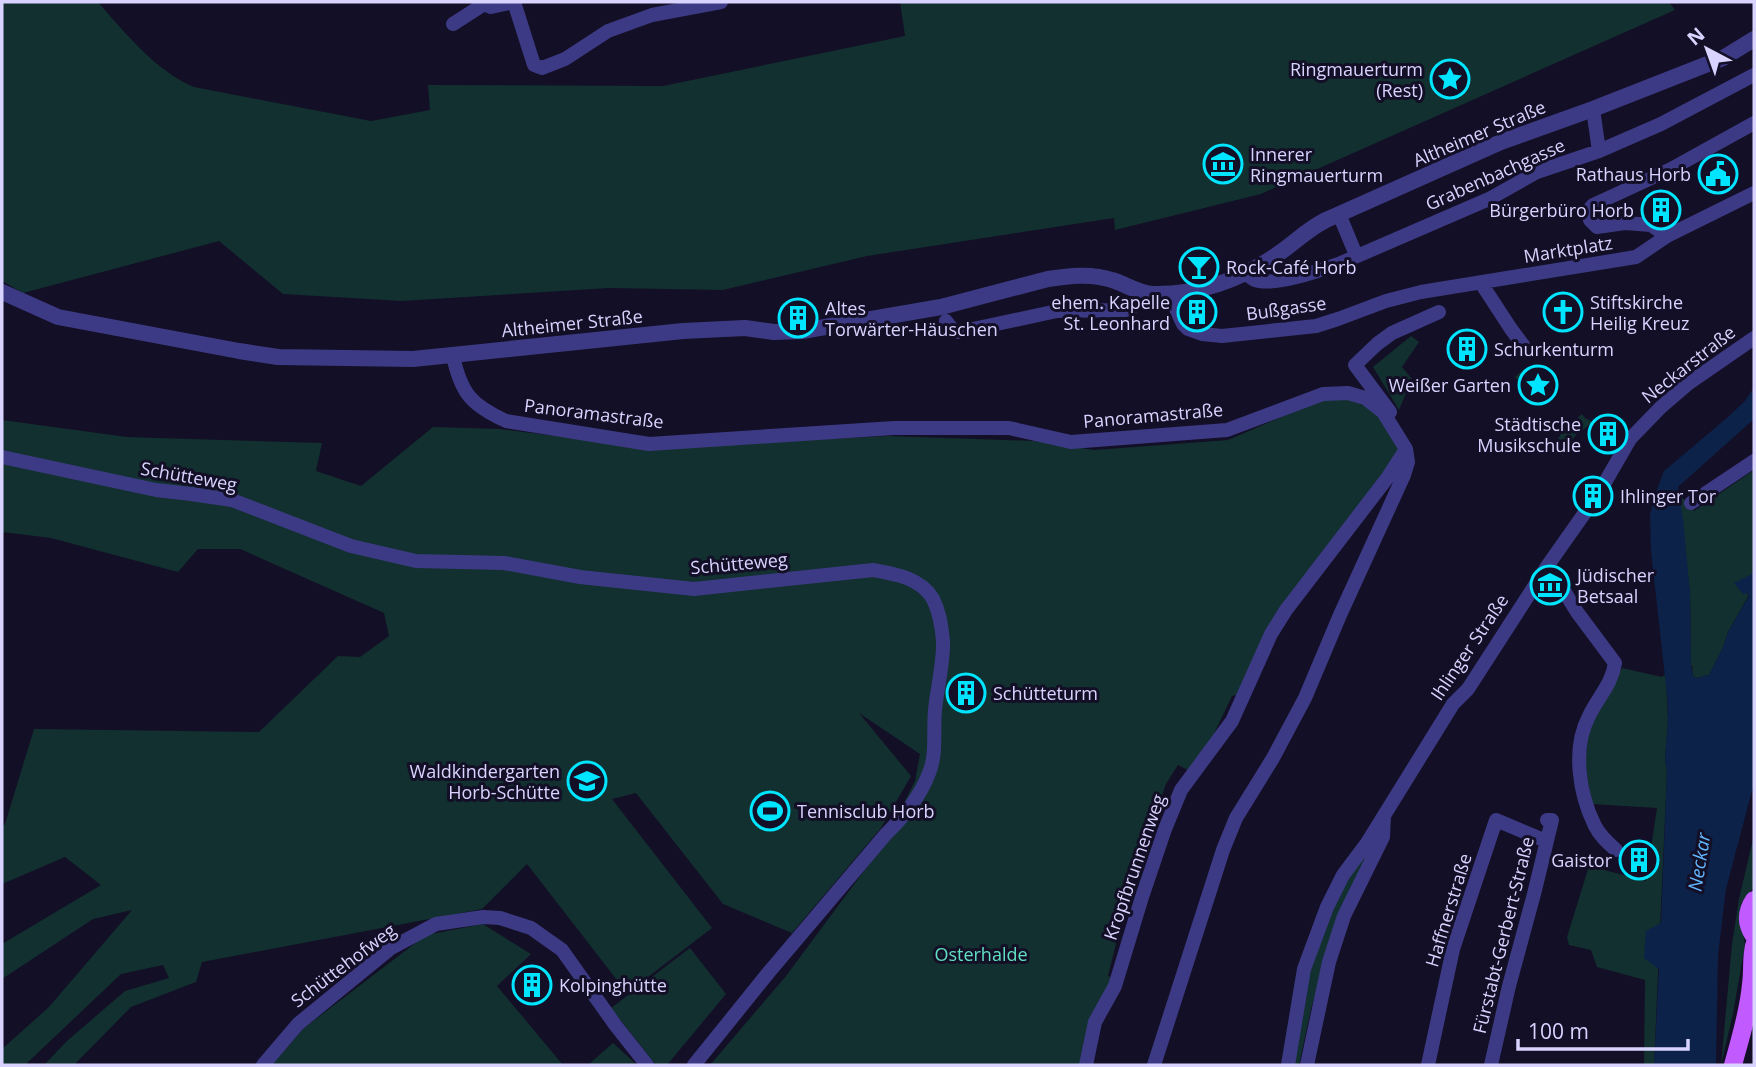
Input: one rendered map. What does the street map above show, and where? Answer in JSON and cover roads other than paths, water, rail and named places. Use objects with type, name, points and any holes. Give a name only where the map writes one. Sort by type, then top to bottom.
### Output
[{"type":"main road","points":[[1754,900],[1748,913],[1748,922],[1754,936]]},
{"type":"main road","points":[[1733,1065],[1753,981],[1754,946]]},
{"type":"street","points":[[453,24],[483,3],[491,7],[514,2],[534,65],[542,68],[565,59],[608,31],[652,15],[721,2]]},
{"type":"street","name":"Altheimer Straße","points":[[2,292],[58,317],[239,351],[278,357],[413,359],[683,331],[745,328],[774,332],[802,331],[941,307],[1065,276],[1109,279],[1146,293],[1169,294],[1225,283],[1276,256],[1304,232],[1339,214],[1501,142],[1723,58],[1754,39]]},
{"type":"street","name":"Grabenbachgasse","points":[[1247,273],[1253,280],[1264,281],[1286,280],[1321,270],[1489,199],[1537,173],[1599,151],[1661,124],[1754,75]]},
{"type":"street","points":[[1593,109],[1599,151]]},
{"type":"street","name":"Marktplatz","points":[[1667,236],[1651,225],[1625,223],[1597,227],[1589,218],[1588,211],[1593,205],[1671,169],[1754,123]]},
{"type":"street","name":"Marktplatz","points":[[1475,284],[1636,257],[1667,236],[1754,193]]},
{"type":"street","points":[[1339,214],[1356,255]]},
{"type":"street","points":[[1475,284],[1523,345]]},
{"type":"street","name":"Bußgasse","points":[[1169,294],[1188,329],[1222,336],[1317,326],[1386,301],[1421,292],[1475,284]]},
{"type":"street","points":[[946,321],[953,330],[959,332],[1057,311],[1119,311],[1131,308],[1146,293]]},
{"type":"street","points":[[1396,432],[1397,422],[1355,365],[1392,333],[1439,312]]},
{"type":"street","name":"Neckarstraße","points":[[1600,491],[1630,439],[1661,407],[1689,383],[1754,338]]},
{"type":"street","name":"Panoramastraße","points":[[453,356],[457,376],[470,398],[485,412],[506,421],[649,444],[894,428],[1009,428],[1071,442],[1227,430],[1323,394],[1348,393],[1365,398],[1383,412],[1406,449]]},
{"type":"street","points":[[1154,1065],[1223,850],[1236,818],[1273,758],[1305,698],[1404,475],[1408,462],[1406,449]]},
{"type":"street","name":"Kropfbrunnenweg","points":[[1086,1065],[1095,1022],[1115,986],[1142,897],[1181,790],[1232,722],[1271,634],[1286,610],[1388,477],[1406,449]]},
{"type":"street","name":"Schütteweg","points":[[2,457],[156,491],[232,500],[351,546],[416,561],[504,563],[580,577],[694,589],[873,570],[897,574],[918,583],[932,598],[943,641],[935,708],[934,760],[929,775],[899,821],[769,972],[694,1065]]},
{"type":"street","points":[[1691,503],[1754,461]]},
{"type":"street","name":"Ihlinger Straße","points":[[1288,1065],[1304,969],[1327,907],[1343,875],[1367,843],[1453,704],[1468,689],[1548,565],[1591,505]]},
{"type":"street","points":[[1548,565],[1577,612],[1615,663],[1607,688],[1587,719],[1580,745],[1580,764],[1584,794],[1595,825],[1602,837],[1616,850]]},
{"type":"street","name":"Ihlinger Straße","points":[[1312,1064],[1329,962],[1344,916],[1383,837],[1384,815]]},
{"type":"street","name":"Haffnerstraße","points":[[1428,1065],[1453,949],[1496,820],[1546,841]]},
{"type":"street","name":"Fürstabt-Gerbert-Straße","points":[[1491,1065],[1552,820],[1547,820]]},
{"type":"street","name":"Schüttehofweg","points":[[263,1065],[298,1024],[391,948],[436,924],[483,917],[500,918],[531,928],[562,950],[647,1065]]},
{"type":"water","name":"Neckar","points":[[1754,387],[1754,419],[1678,487],[1690,593],[1691,665],[1696,678],[1709,675],[1728,632],[1749,596],[1747,593],[1743,594],[1734,583],[1754,573],[1754,783],[1726,889],[1718,955],[1716,1065],[1654,1065],[1659,969],[1644,958],[1646,931],[1661,923],[1668,720],[1651,551],[1650,515],[1664,471],[1728,417],[1745,401]]},
{"type":"place","name":"Ringmauerturm (Rest)","points":[[1450,79]]},
{"type":"place","name":"Innerer Ringmauerturm","points":[[1223,164]]},
{"type":"place","name":"Rathaus Horb","points":[[1718,174]]},
{"type":"place","name":"Bürgerbüro Horb","points":[[1661,210]]},
{"type":"place","name":"Rock-Café Horb","points":[[1199,267]]},
{"type":"place","name":"ehem. Kapelle St. Leonhard","points":[[1197,312]]},
{"type":"place","name":"Stiftskirche Heilig Kreuz","points":[[1563,312]]},
{"type":"place","name":"Altes Torwärter-Häuschen","points":[[798,318]]},
{"type":"place","name":"Schurkenturm","points":[[1467,349]]},
{"type":"place","name":"Weißer Garten","points":[[1538,385]]},
{"type":"place","name":"Städtische Musikschule","points":[[1608,434]]},
{"type":"place","name":"Ihlinger Tor","points":[[1593,496]]},
{"type":"place","name":"Jüdischer Betsaal","points":[[1550,585]]},
{"type":"place","name":"Schütteturm","points":[[966,693]]},
{"type":"place","name":"Waldkindergarten Horb-Schütte","points":[[587,781]]},
{"type":"place","name":"Tennisclub Horb","points":[[770,811]]},
{"type":"place","name":"Gaistor","points":[[1639,860]]},
{"type":"place","name":"Kolpinghütte","points":[[532,985]]},
{"type":"park label","name":"Osterhalde","points":[[981,954]]}]
